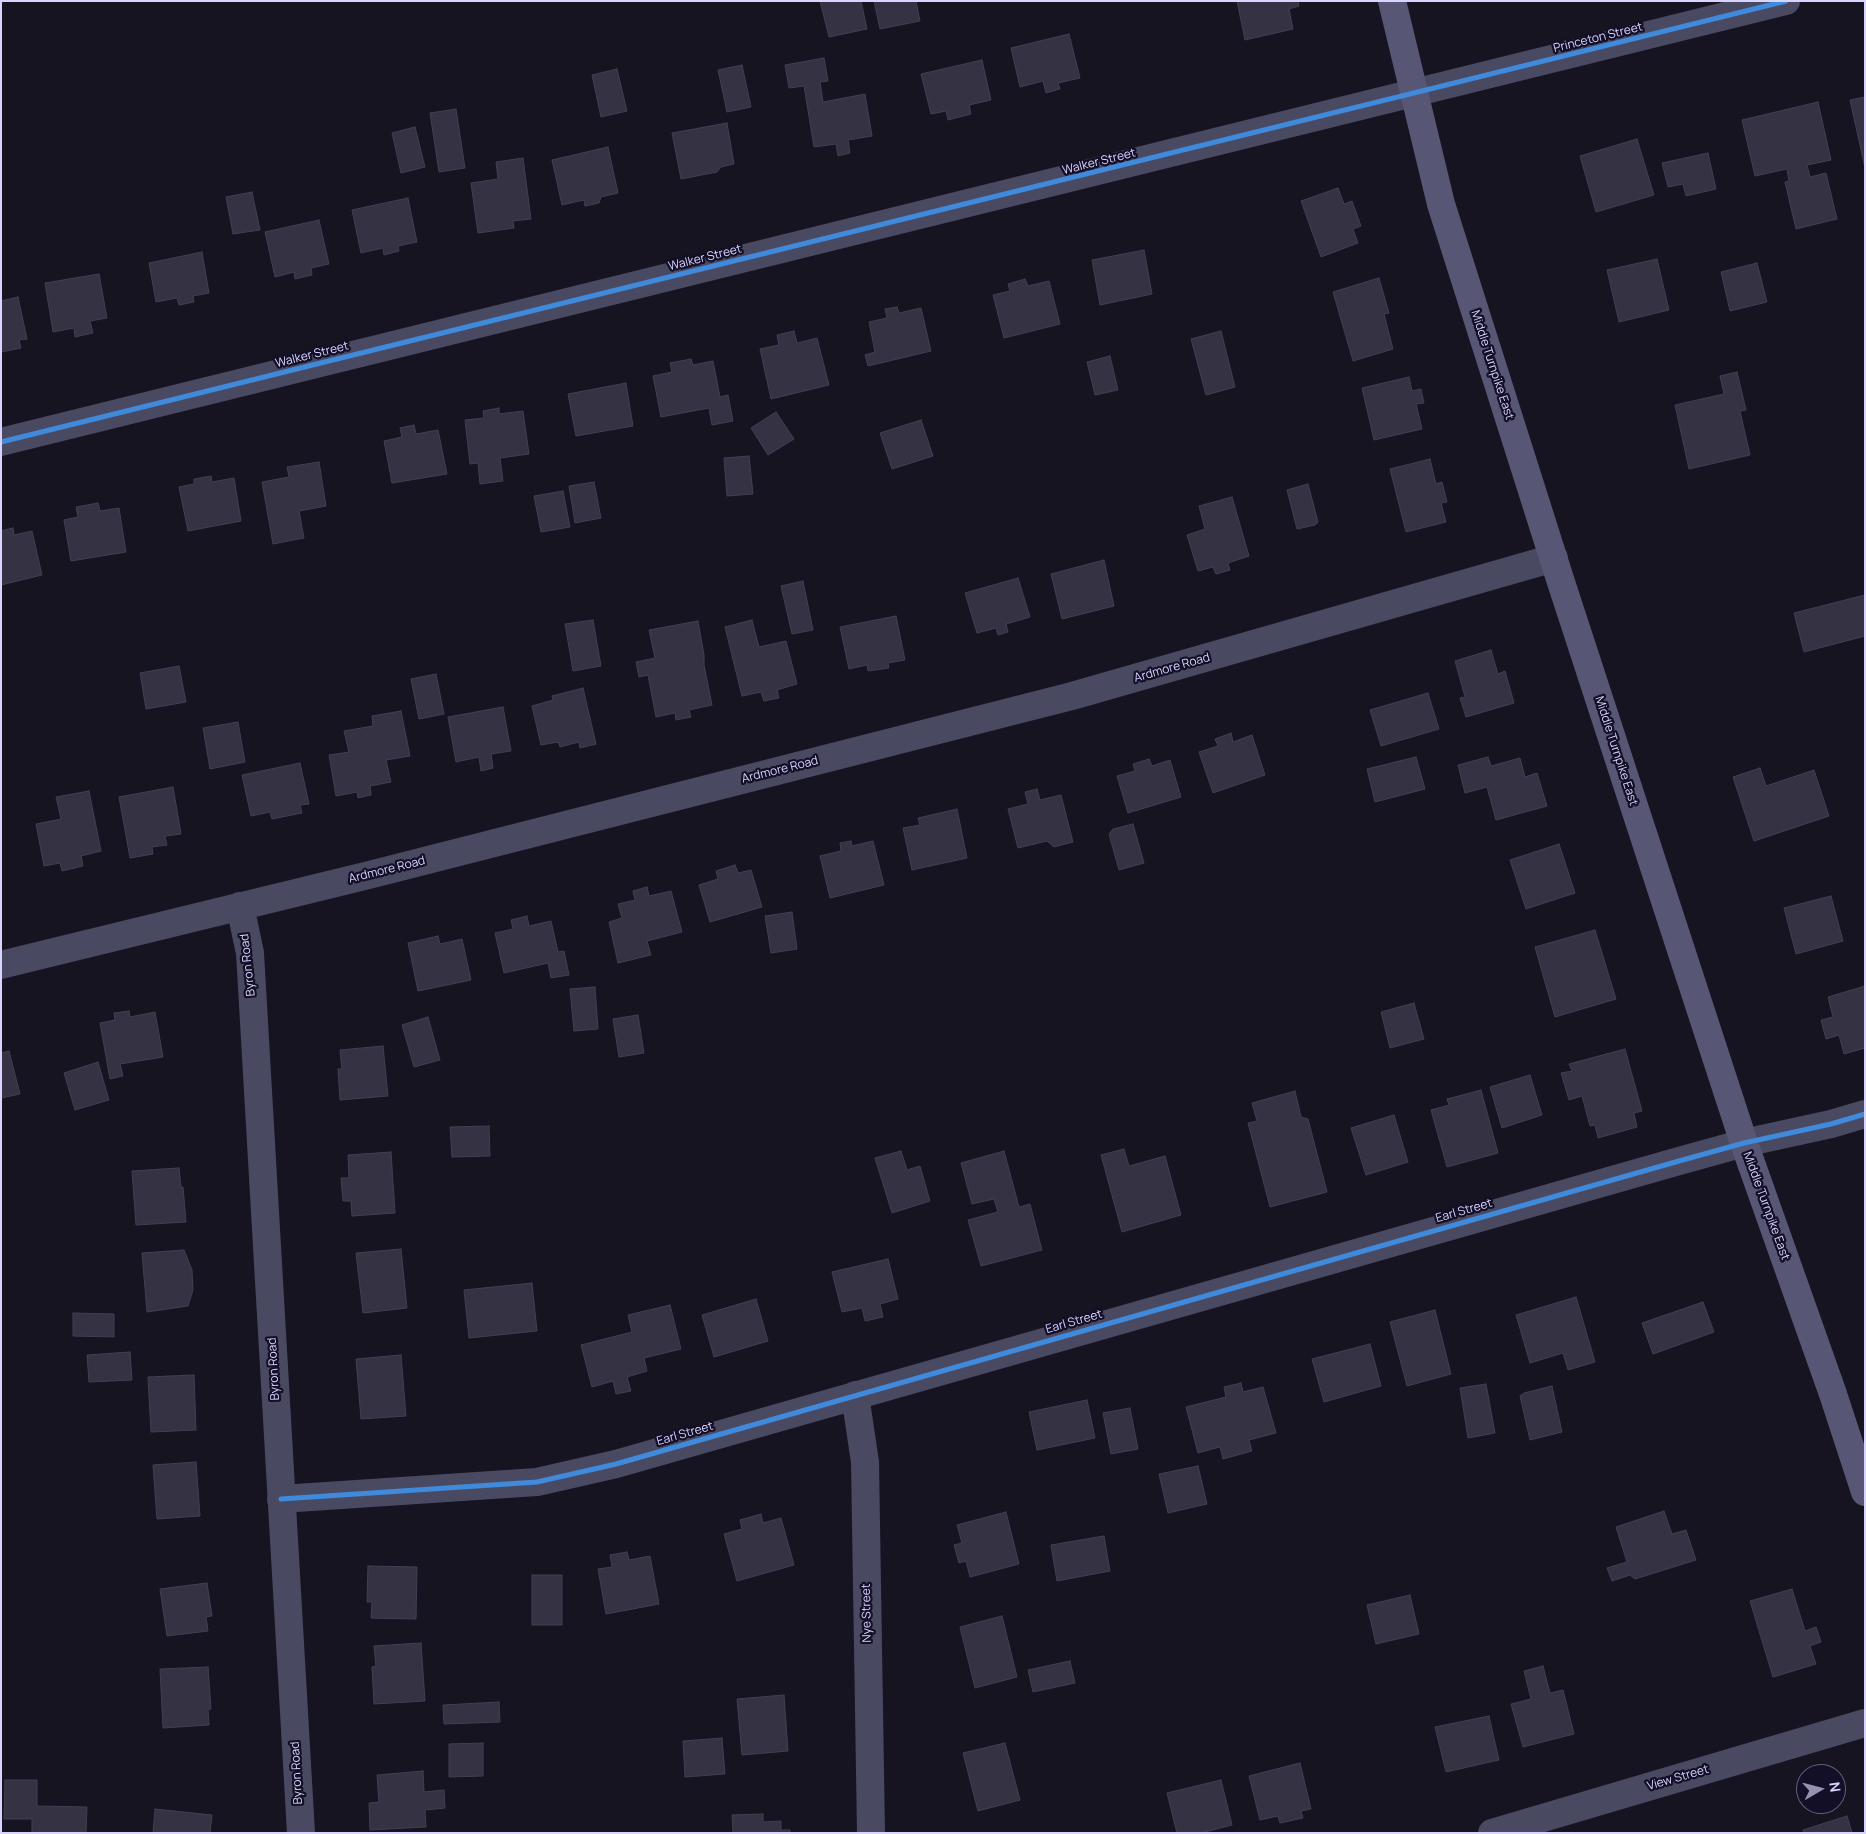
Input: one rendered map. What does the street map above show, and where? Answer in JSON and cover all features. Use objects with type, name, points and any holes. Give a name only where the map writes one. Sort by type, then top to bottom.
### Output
[{"type":"main road","name":"Middle Turnpike East","points":[[1392,1],[1441,204],[1744,1143],[1833,1394],[1865,1492]]},
{"type":"street","name":"Princeton Street","points":[[1414,94],[1786,1]]},
{"type":"street","name":"Walker Street","points":[[1,442],[1414,94]]},
{"type":"street","name":"Ardmore Road","points":[[1,965],[1072,696],[1554,558]]},
{"type":"street","name":"Byron Road","points":[[240,906],[250,954],[301,1833]]},
{"type":"street","name":"Earl Street","points":[[281,1500],[538,1482],[616,1464],[1744,1143],[1831,1124],[1865,1114]]},
{"type":"street","name":"Nye Street","points":[[855,1395],[865,1462],[871,1833]]},
{"type":"street","name":"View Street","points":[[1492,1833],[1865,1723]]},
{"type":"building","points":[[820,1],[861,1],[867,29],[829,37]]},
{"type":"building","points":[[874,1],[916,1],[920,21],[880,29]]},
{"type":"building","points":[[1237,1],[1298,1],[1299,6],[1289,9],[1293,29],[1245,40]]},
{"type":"building","points":[[1069,34],[1080,78],[1058,83],[1060,89],[1046,93],[1043,81],[1020,87],[1011,48]]},
{"type":"building","points":[[824,58],[828,81],[820,82],[823,102],[865,94],[872,136],[848,140],[850,153],[838,156],[836,144],[814,147],[804,86],[789,88],[785,65]]},
{"type":"building","points":[[982,60],[991,100],[969,105],[971,114],[948,120],[946,111],[931,114],[921,74]]},
{"type":"building","points":[[742,65],[751,107],[727,112],[718,70]]},
{"type":"building","points":[[617,69],[627,111],[601,117],[592,75]]},
{"type":"building","points":[[1865,97],[1865,168],[1850,100]]},
{"type":"building","points":[[1818,102],[1831,160],[1807,165],[1810,177],[1826,173],[1837,219],[1796,229],[1785,182],[1789,181],[1787,169],[1755,176],[1742,120]]},
{"type":"building","points":[[456,109],[465,168],[439,172],[430,113]]},
{"type":"building","points":[[727,123],[734,164],[721,167],[717,172],[681,179],[672,133]]},
{"type":"building","points":[[415,127],[425,167],[401,173],[392,133]]},
{"type":"building","points":[[1637,139],[1654,195],[1596,212],[1580,156]]},
{"type":"building","points":[[608,147],[618,193],[601,197],[599,203],[585,206],[584,200],[562,205],[552,160]]},
{"type":"building","points":[[1708,153],[1716,189],[1686,196],[1683,184],[1668,187],[1662,163]]},
{"type":"building","points":[[523,158],[531,219],[513,221],[514,228],[478,233],[471,183],[498,179],[496,162]]},
{"type":"building","points":[[1338,188],[1344,204],[1352,201],[1361,226],[1353,229],[1358,243],[1321,257],[1301,201]]},
{"type":"building","points":[[252,192],[260,230],[233,234],[226,197]]},
{"type":"building","points":[[408,198],[417,242],[398,246],[399,251],[384,255],[383,248],[361,253],[352,210]]},
{"type":"building","points":[[319,220],[329,264],[311,268],[312,275],[295,279],[294,272],[275,277],[265,232]]},
{"type":"building","points":[[1144,250],[1152,294],[1100,305],[1092,260]]},
{"type":"building","points":[[202,252],[209,293],[193,296],[194,302],[179,305],[177,298],[156,302],[149,263]]},
{"type":"building","points":[[1657,259],[1669,310],[1619,322],[1607,270]]},
{"type":"building","points":[[1757,263],[1767,302],[1730,311],[1721,272]]},
{"type":"building","points":[[99,274],[107,318],[90,321],[93,333],[75,337],[74,328],[53,332],[45,283]]},
{"type":"building","points":[[1379,278],[1389,313],[1384,314],[1393,349],[1353,361],[1333,292]]},
{"type":"building","points":[[1025,279],[1028,286],[1049,281],[1060,324],[1004,338],[993,295],[1010,291],[1008,284]]},
{"type":"building","points":[[18,297],[27,339],[19,340],[21,348],[1,352],[1,301]]},
{"type":"building","points":[[897,307],[899,313],[921,308],[931,351],[868,366],[865,355],[875,352],[869,322],[887,318],[885,309]]},
{"type":"building","points":[[794,331],[797,343],[817,338],[829,385],[771,399],[760,349],[779,345],[777,335]]},
{"type":"building","points":[[1221,331],[1235,387],[1206,395],[1191,339]]},
{"type":"building","points":[[1110,356],[1118,390],[1095,395],[1087,362]]},
{"type":"building","points":[[691,359],[693,365],[713,361],[720,397],[728,395],[733,421],[712,425],[709,408],[661,417],[653,376],[672,372],[670,363]]},
{"type":"building","points":[[1737,372],[1746,410],[1740,411],[1750,455],[1689,469],[1675,405],[1724,394],[1720,376]]},
{"type":"building","points":[[1409,377],[1412,391],[1421,389],[1424,403],[1416,404],[1422,429],[1374,440],[1362,388]]},
{"type":"building","points":[[626,383],[633,426],[576,436],[568,394]]},
{"type":"building","points":[[499,408],[499,414],[523,411],[529,454],[500,458],[503,481],[480,484],[478,463],[470,464],[465,420],[484,418],[483,411]]},
{"type":"building","points":[[776,412],[794,439],[768,455],[751,428]]},
{"type":"building","points":[[921,420],[933,456],[892,469],[880,433]]},
{"type":"building","points":[[414,425],[416,434],[438,430],[447,474],[392,483],[384,441],[402,437],[400,428]]},
{"type":"building","points":[[749,456],[753,494],[727,496],[724,458]]},
{"type":"building","points":[[1430,459],[1436,484],[1442,482],[1447,502],[1441,503],[1446,522],[1406,532],[1390,469]]},
{"type":"building","points":[[319,462],[326,506],[299,511],[304,538],[273,544],[262,482],[289,477],[287,467]]},
{"type":"building","points":[[211,476],[212,482],[234,478],[241,521],[188,531],[179,487],[194,484],[194,479]]},
{"type":"building","points":[[594,482],[601,518],[575,523],[569,486]]},
{"type":"building","points":[[1308,484],[1318,522],[1315,525],[1297,529],[1287,490]]},
{"type":"building","points":[[563,491],[570,527],[541,532],[534,496]]},
{"type":"building","points":[[1232,497],[1249,556],[1228,563],[1230,570],[1216,574],[1213,567],[1198,571],[1187,535],[1205,529],[1199,506]]},
{"type":"building","points":[[98,503],[100,511],[119,508],[126,552],[71,561],[64,520],[78,517],[76,507]]},
{"type":"building","points":[[13,528],[14,535],[32,531],[42,575],[1,585],[1,531]]},
{"type":"building","points":[[1104,560],[1114,606],[1062,619],[1051,574]]},
{"type":"building","points":[[1018,578],[1030,617],[1006,624],[1008,632],[998,635],[996,628],[977,633],[965,593]]},
{"type":"building","points":[[803,581],[813,630],[792,634],[781,586]]},
{"type":"building","points":[[1865,595],[1865,636],[1804,652],[1794,613]]},
{"type":"building","points":[[896,616],[905,660],[888,663],[889,668],[868,671],[867,665],[849,669],[840,627]]},
{"type":"building","points":[[593,620],[601,666],[573,671],[565,624]]},
{"type":"building","points":[[752,620],[759,647],[786,641],[797,684],[777,690],[779,698],[764,701],[761,692],[742,696],[725,627]]},
{"type":"building","points":[[698,621],[712,705],[689,710],[691,717],[676,720],[675,713],[656,717],[648,675],[639,677],[636,662],[655,658],[649,630]]},
{"type":"building","points":[[1491,650],[1498,674],[1505,671],[1514,703],[1466,717],[1460,698],[1465,697],[1455,661]]},
{"type":"building","points":[[179,666],[186,702],[146,709],[140,673]]},
{"type":"building","points":[[436,674],[444,714],[419,719],[411,679]]},
{"type":"building","points":[[583,688],[596,744],[580,748],[579,742],[560,747],[558,742],[541,745],[532,706],[553,700],[552,696]]},
{"type":"building","points":[[1428,693],[1439,729],[1381,746],[1370,710]]},
{"type":"building","points":[[503,707],[511,751],[491,754],[493,768],[481,771],[479,757],[456,762],[448,717]]},
{"type":"building","points":[[401,711],[410,756],[386,760],[391,782],[370,786],[371,795],[358,798],[357,792],[336,796],[329,755],[349,752],[344,731],[373,726],[372,716]]},
{"type":"building","points":[[238,722],[245,762],[210,769],[203,728]]},
{"type":"building","points":[[1231,733],[1233,742],[1252,735],[1265,775],[1213,793],[1199,752],[1218,746],[1215,739]]},
{"type":"building","points":[[1416,757],[1425,789],[1375,802],[1367,769]]},
{"type":"building","points":[[1488,757],[1491,766],[1520,758],[1525,777],[1537,773],[1547,806],[1496,820],[1487,787],[1465,793],[1458,765]]},
{"type":"building","points":[[1149,759],[1152,766],[1170,760],[1181,797],[1128,813],[1117,776],[1135,771],[1133,764]]},
{"type":"building","points":[[300,763],[309,804],[300,805],[302,813],[272,819],[270,812],[251,816],[242,775]]},
{"type":"building","points":[[1760,768],[1766,786],[1814,770],[1829,816],[1754,841],[1733,777]]},
{"type":"building","points":[[173,787],[181,834],[165,836],[167,845],[152,847],[153,854],[130,858],[119,797]]},
{"type":"building","points":[[1037,789],[1040,800],[1061,795],[1073,842],[1054,847],[1047,841],[1018,848],[1008,809],[1028,804],[1025,792]]},
{"type":"building","points":[[89,791],[101,851],[81,856],[83,866],[62,871],[60,863],[44,866],[36,824],[61,819],[56,797]]},
{"type":"building","points":[[957,809],[967,858],[912,870],[903,828],[920,825],[918,818]]},
{"type":"building","points":[[1133,824],[1144,863],[1119,870],[1109,834],[1113,829]]},
{"type":"building","points":[[851,841],[852,846],[873,841],[884,885],[830,898],[820,856],[841,851],[840,843]]},
{"type":"building","points":[[1559,844],[1575,893],[1526,909],[1510,860]]},
{"type":"building","points":[[735,865],[738,873],[751,870],[762,907],[710,922],[699,885],[718,879],[716,871]]},
{"type":"building","points":[[647,887],[649,896],[671,891],[682,932],[647,941],[651,955],[618,963],[609,922],[622,918],[618,904],[635,900],[633,891]]},
{"type":"building","points":[[1831,896],[1843,941],[1796,954],[1784,908]]},
{"type":"building","points":[[792,912],[797,949],[771,953],[765,916]]},
{"type":"building","points":[[527,916],[529,926],[551,921],[558,952],[564,951],[569,975],[551,978],[548,963],[504,973],[495,933],[513,929],[511,920]]},
{"type":"building","points":[[1595,930],[1616,999],[1555,1017],[1535,947]]},
{"type":"building","points":[[438,936],[440,944],[462,939],[471,980],[418,991],[408,943]]},
{"type":"building","points":[[1865,986],[1865,1048],[1844,1054],[1839,1035],[1826,1039],[1821,1020],[1833,1017],[1828,997]]},
{"type":"building","points":[[595,987],[598,1029],[574,1031],[570,989]]},
{"type":"building","points":[[1414,1003],[1424,1039],[1390,1048],[1381,1012]]},
{"type":"building","points":[[129,1011],[130,1017],[155,1012],[163,1057],[120,1064],[123,1076],[110,1079],[100,1023],[115,1020],[114,1013]]},
{"type":"building","points":[[638,1015],[644,1053],[619,1057],[613,1019]]},
{"type":"building","points":[[428,1017],[440,1060],[414,1067],[402,1025]]},
{"type":"building","points":[[383,1046],[388,1096],[340,1100],[338,1069],[342,1069],[340,1050]]},
{"type":"building","points":[[1625,1049],[1642,1111],[1634,1113],[1637,1127],[1598,1138],[1595,1125],[1590,1126],[1582,1096],[1569,1100],[1561,1073],[1572,1071],[1569,1064]]},
{"type":"building","points":[[9,1051],[20,1094],[1,1098],[1,1053]]},
{"type":"building","points":[[98,1062],[109,1100],[75,1110],[64,1073]]},
{"type":"building","points":[[1530,1075],[1542,1115],[1502,1128],[1490,1087]]},
{"type":"building","points":[[1481,1090],[1498,1153],[1447,1167],[1431,1110],[1449,1105],[1447,1099]]},
{"type":"building","points":[[1295,1091],[1301,1117],[1308,1119],[1327,1192],[1270,1207],[1248,1123],[1257,1121],[1252,1103]]},
{"type":"building","points":[[1394,1115],[1408,1162],[1366,1175],[1351,1128]]},
{"type":"building","points":[[489,1126],[490,1156],[452,1157],[450,1127]]},
{"type":"building","points":[[1124,1149],[1129,1166],[1165,1156],[1181,1215],[1122,1232],[1101,1155]]},
{"type":"building","points":[[901,1151],[907,1170],[920,1166],[930,1201],[892,1213],[875,1158]]},
{"type":"building","points":[[1004,1151],[1019,1207],[1030,1204],[1042,1250],[981,1266],[968,1220],[998,1212],[994,1199],[972,1204],[961,1163]]},
{"type":"building","points":[[391,1152],[395,1213],[352,1216],[351,1201],[343,1201],[341,1178],[349,1178],[348,1155]]},
{"type":"building","points":[[179,1168],[181,1187],[183,1187],[186,1222],[136,1225],[132,1171]]},
{"type":"building","points":[[401,1249],[407,1308],[363,1313],[356,1253]]},
{"type":"building","points":[[184,1250],[192,1270],[193,1290],[188,1306],[147,1312],[142,1253]]},
{"type":"building","points":[[888,1259],[898,1299],[880,1304],[883,1317],[865,1321],[862,1308],[842,1312],[832,1272]]},
{"type":"building","points":[[532,1283],[537,1331],[469,1338],[464,1290]]},
{"type":"building","points":[[1576,1297],[1595,1362],[1568,1370],[1563,1353],[1530,1363],[1516,1315]]},
{"type":"building","points":[[756,1299],[768,1341],[714,1357],[702,1315]]},
{"type":"building","points":[[1703,1302],[1714,1332],[1653,1354],[1642,1323]]},
{"type":"building","points":[[670,1305],[681,1349],[644,1358],[647,1371],[627,1377],[631,1391],[616,1394],[613,1381],[592,1387],[581,1345],[632,1332],[628,1315]]},
{"type":"building","points":[[1435,1310],[1451,1374],[1407,1386],[1390,1322]]},
{"type":"building","points":[[73,1313],[114,1314],[114,1337],[73,1336]]},
{"type":"building","points":[[1370,1344],[1381,1386],[1324,1402],[1312,1359]]},
{"type":"building","points":[[130,1352],[132,1380],[89,1382],[87,1355]]},
{"type":"building","points":[[401,1355],[406,1416],[361,1419],[356,1359]]},
{"type":"building","points":[[194,1375],[196,1430],[151,1432],[148,1377]]},
{"type":"building","points":[[1241,1383],[1243,1392],[1263,1387],[1276,1433],[1249,1440],[1252,1451],[1223,1459],[1220,1447],[1198,1453],[1186,1407],[1226,1397],[1224,1387]]},
{"type":"building","points":[[1486,1384],[1495,1433],[1468,1438],[1460,1388]]},
{"type":"building","points":[[1552,1386],[1562,1432],[1530,1440],[1520,1396],[1524,1393]]},
{"type":"building","points":[[1087,1400],[1095,1438],[1037,1450],[1029,1412]]},
{"type":"building","points":[[1130,1408],[1138,1449],[1111,1454],[1103,1413]]},
{"type":"building","points":[[196,1462],[200,1516],[157,1519],[153,1465]]},
{"type":"building","points":[[1198,1466],[1207,1504],[1168,1513],[1159,1474]]},
{"type":"building","points":[[1664,1511],[1672,1534],[1686,1530],[1696,1560],[1635,1579],[1630,1575],[1612,1581],[1607,1568],[1627,1562],[1616,1527]]},
{"type":"building","points":[[1006,1512],[1019,1564],[970,1577],[966,1561],[959,1563],[954,1545],[962,1543],[957,1525]]},
{"type":"building","points":[[761,1514],[763,1523],[781,1518],[794,1565],[737,1581],[724,1534],[742,1529],[740,1520]]},
{"type":"building","points":[[1104,1536],[1110,1571],[1057,1581],[1051,1545]]},
{"type":"building","points":[[627,1552],[629,1560],[650,1556],[659,1604],[606,1614],[598,1569],[612,1567],[610,1555]]},
{"type":"building","points":[[368,1566],[417,1567],[416,1619],[371,1618],[372,1602],[367,1602]]},
{"type":"building","points":[[532,1575],[562,1575],[562,1625],[532,1625]]},
{"type":"building","points":[[207,1583],[212,1616],[206,1617],[208,1631],[167,1636],[160,1589]]},
{"type":"building","points":[[1792,1589],[1805,1631],[1816,1627],[1821,1642],[1810,1646],[1816,1664],[1773,1677],[1750,1601]]},
{"type":"building","points":[[1410,1595],[1419,1634],[1376,1644],[1367,1605]]},
{"type":"building","points":[[1002,1616],[1017,1677],[975,1688],[960,1627]]},
{"type":"building","points":[[421,1643],[425,1701],[374,1704],[372,1667],[376,1666],[374,1646]]},
{"type":"building","points":[[1070,1661],[1075,1683],[1033,1692],[1028,1670]]},
{"type":"building","points":[[1543,1666],[1550,1693],[1563,1690],[1574,1734],[1523,1747],[1511,1704],[1531,1699],[1524,1671]]},
{"type":"building","points":[[208,1667],[211,1709],[208,1710],[209,1725],[163,1728],[160,1669]]},
{"type":"building","points":[[784,1695],[788,1751],[742,1755],[737,1699]]},
{"type":"building","points":[[499,1702],[500,1722],[444,1724],[443,1705]]},
{"type":"building","points":[[1489,1716],[1499,1760],[1446,1772],[1435,1727]]},
{"type":"building","points":[[722,1738],[725,1774],[685,1777],[683,1741]]},
{"type":"building","points":[[483,1743],[483,1776],[449,1777],[449,1744]]},
{"type":"building","points":[[1005,1743],[1020,1800],[978,1811],[963,1753]]},
{"type":"building","points":[[1300,1763],[1311,1809],[1301,1811],[1303,1818],[1280,1823],[1278,1816],[1260,1820],[1249,1776]]},
{"type":"building","points":[[423,1771],[424,1792],[444,1790],[445,1808],[425,1810],[426,1827],[370,1830],[369,1803],[379,1802],[377,1775]]},
{"type":"building","points":[[5,1780],[37,1780],[37,1806],[87,1807],[86,1833],[32,1833],[32,1819],[4,1819]]},
{"type":"building","points":[[1221,1780],[1232,1825],[1201,1833],[1177,1833],[1167,1793]]},
{"type":"building","points":[[155,1809],[212,1815],[210,1833],[153,1833]]},
{"type":"building","points":[[763,1814],[763,1822],[781,1821],[781,1830],[790,1830],[790,1833],[733,1833],[732,1815]]},
{"type":"building","points":[[1847,1816],[1852,1833],[1804,1833],[1803,1830]]},
{"type":"cycle path","points":[[1,442],[1786,1]]},
{"type":"cycle path","points":[[281,1499],[537,1482],[616,1464],[1679,1161],[1744,1143],[1831,1124],[1865,1114]]}]
